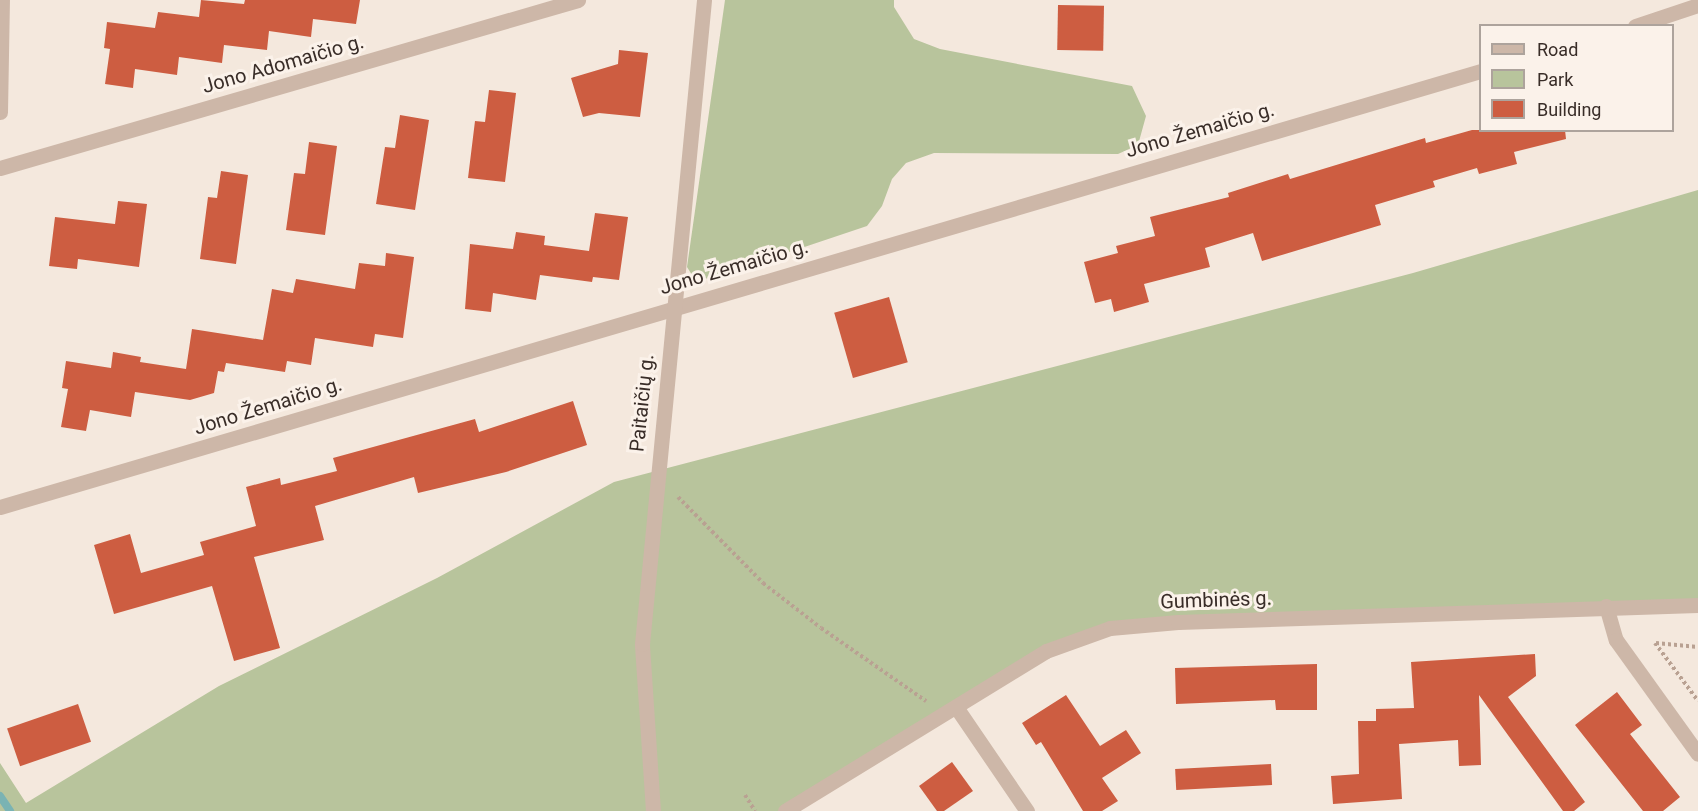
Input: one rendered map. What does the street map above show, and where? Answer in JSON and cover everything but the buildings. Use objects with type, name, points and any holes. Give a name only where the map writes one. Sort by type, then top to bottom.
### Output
[{"type":"street","points":[[0,112],[2,0]]},
{"type":"street","name":"Jono Adomaičio g.","points":[[0,168],[578,0]]},
{"type":"street","name":"Paitaičių g.","points":[[653,811],[642,644],[672,307],[705,0]]},
{"type":"street","points":[[1641,24],[1698,5]]},
{"type":"street","name":"Jono Žemaičio g.","points":[[0,507],[1479,70]]},
{"type":"street","name":"Gumbinės g.","points":[[785,811],[1046,651],[1110,628],[1606,606],[1698,605]]},
{"type":"street","points":[[1606,606],[1616,640],[1698,754]]},
{"type":"street","points":[[956,707],[1027,811]]},
{"type":"path","points":[[656,476],[763,583],[820,628],[930,703],[956,707]]},
{"type":"path","points":[[1698,647],[1655,643],[1698,701]]},
{"type":"path","points":[[745,795],[754,811]]},
{"type":"green space","points":[[725,0],[894,0],[894,7],[914,39],[940,49],[1132,86],[1146,116],[1138,145],[1118,154],[934,153],[906,163],[892,179],[882,206],[867,226],[709,279],[692,275],[687,267]]},
{"type":"green space","points":[[1698,190],[1698,605],[1178,622],[1078,637],[785,811],[0,811],[0,763],[26,803],[219,686],[437,578],[614,482],[1413,273]]},
{"type":"waterway","points":[[0,796],[10,811]]}]
